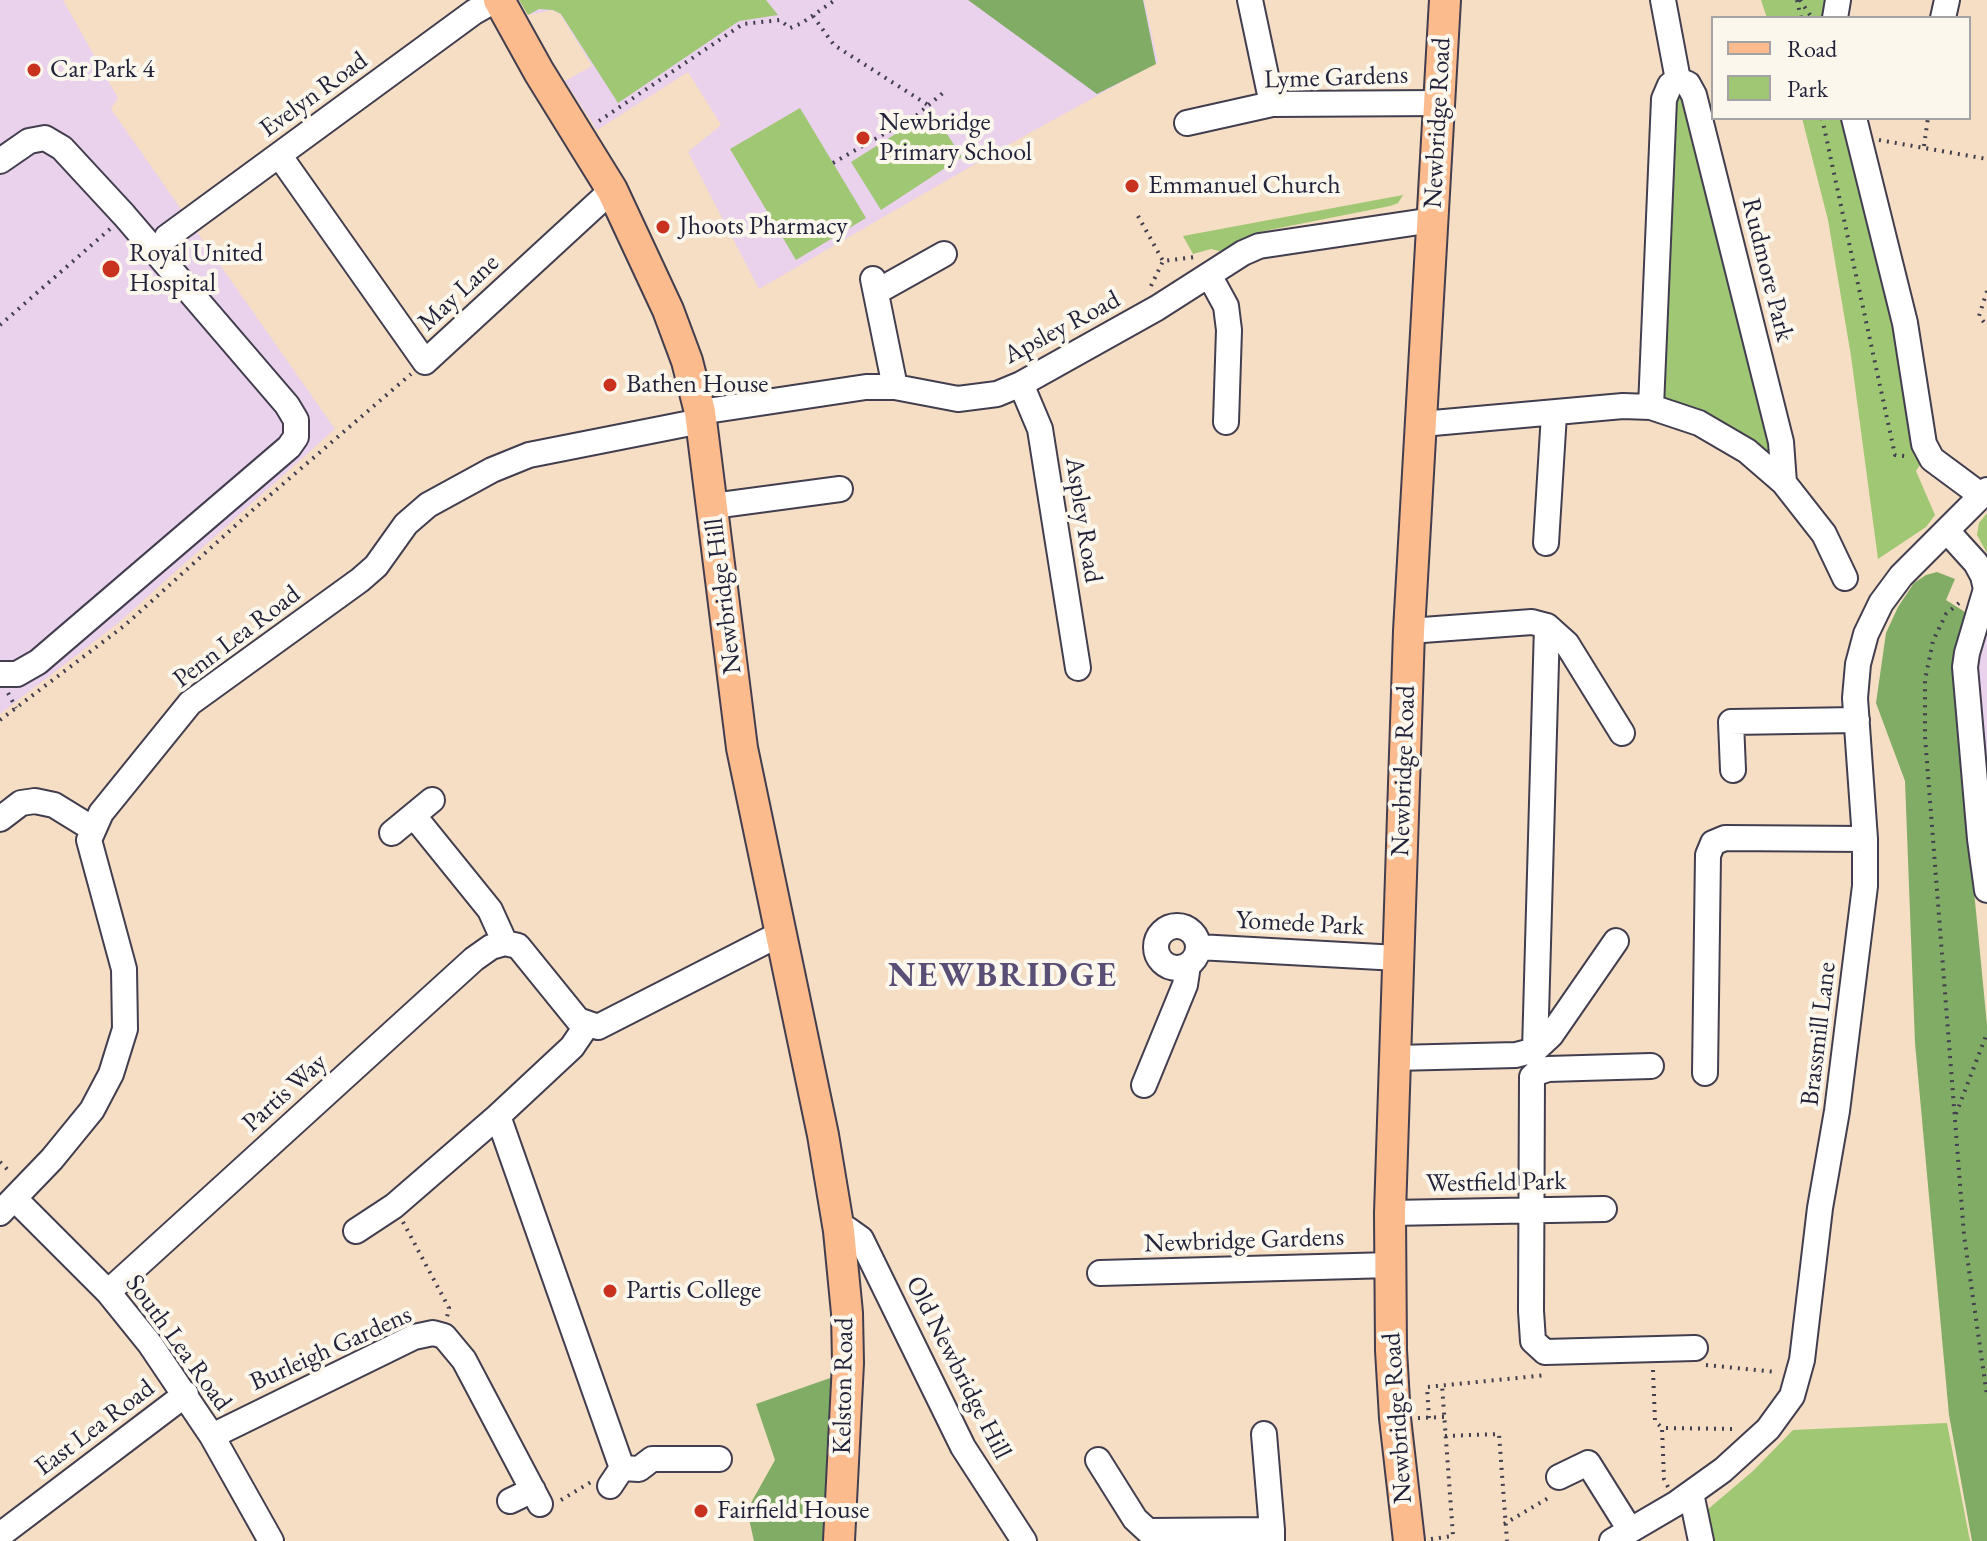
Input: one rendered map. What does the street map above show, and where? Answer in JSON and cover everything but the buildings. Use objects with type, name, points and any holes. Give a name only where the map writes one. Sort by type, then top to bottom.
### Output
[{"type":"main road","name":"Newbridge Hill","points":[[497,0],[612,190],[668,310],[687,361],[700,416],[713,506],[742,748],[823,1135],[839,1231]]},
{"type":"main road","name":"Newbridge Road","points":[[1423,1540],[1395,1418],[1390,1213],[1409,631],[1445,0]]},
{"type":"main road","name":"Kelston Road","points":[[839,1231],[847,1313],[848,1363],[839,1541]]},
{"type":"street","name":"Evelyn Road","points":[[167,237],[474,12],[497,0]]},
{"type":"street","points":[[1250,0],[1272,104]]},
{"type":"street","name":"Rudmore Park","points":[[1663,0],[1678,80],[1688,84],[1694,95],[1781,442],[1784,483]]},
{"type":"street","points":[[1651,407],[1664,99],[1670,85],[1678,80]]},
{"type":"street","name":"Lyme Gardens","points":[[1187,123],[1272,104],[1440,103]]},
{"type":"street","points":[[1856,130],[1905,323],[1924,444],[1932,459],[1984,493]]},
{"type":"street","points":[[0,161],[29,141],[45,138],[62,148],[124,215],[287,405],[296,420],[296,437],[289,447],[38,662],[17,674],[0,674]]},
{"type":"street","name":"May Lane","points":[[279,155],[425,362],[612,190]]},
{"type":"street","name":"Apsley Road","points":[[700,416],[866,387],[895,387],[958,399],[997,394],[1021,384],[1157,308],[1259,246],[1433,220]]},
{"type":"street","points":[[895,387],[876,285],[944,254]]},
{"type":"street","points":[[1209,275],[1226,306],[1229,330],[1226,422]]},
{"type":"street","name":"Aspley Road","points":[[1021,384],[1040,429],[1078,668]]},
{"type":"street","points":[[1422,424],[1623,406],[1651,407],[1699,423],[1747,451],[1784,483],[1824,534],[1845,578]]},
{"type":"street","points":[[1546,543],[1554,414]]},
{"type":"street","name":"Penn Lea Road","points":[[93,829],[110,802],[190,703],[360,580],[376,566],[416,513],[492,470],[529,455],[700,416]]},
{"type":"street","points":[[713,506],[840,489]]},
{"type":"street","name":"Brassmill Lane","points":[[1621,1536],[1723,1470],[1768,1429],[1792,1396],[1802,1360],[1820,1208],[1833,1141],[1862,924],[1865,839],[1855,683],[1866,634],[1881,603],[1901,576],[1984,493]]},
{"type":"street","points":[[1947,531],[1976,563],[1986,589],[1981,622],[1965,667],[1980,739],[1987,890]]},
{"type":"street","points":[[1409,631],[1532,622],[1547,626],[1567,644],[1622,733]]},
{"type":"street","points":[[1535,1050],[1547,626]]},
{"type":"street","points":[[1733,770],[1731,722],[1857,720]]},
{"type":"street","points":[[0,819],[21,803],[35,801],[54,805],[93,829],[89,840],[124,969],[125,1029],[111,1074],[92,1110],[7,1206]]},
{"type":"street","points":[[392,833],[423,808],[490,910],[505,943],[518,946],[578,1020],[587,1025],[598,1027],[611,1022],[780,934]]},
{"type":"street","points":[[1705,1073],[1708,855],[1713,843],[1725,838],[1865,839]]},
{"type":"street","points":[[1395,1058],[1516,1055],[1535,1050],[1551,1035],[1616,941]]},
{"type":"street","name":"Partis Way","points":[[108,1292],[474,959],[491,947],[505,943]]},
{"type":"street","name":"Yomede Park","points":[[1144,1085],[1185,985],[1193,956],[1398,958]]},
{"type":"street","points":[[356,1231],[394,1206],[498,1116],[572,1047],[587,1025]]},
{"type":"street","points":[[1651,1066],[1548,1069],[1532,1077],[1533,1341],[1545,1352],[1695,1348]]},
{"type":"street","points":[[498,1116],[616,1477],[639,1469],[652,1459],[719,1459]]},
{"type":"street","name":"South Lea Road","points":[[7,1206],[108,1292],[150,1344],[212,1436],[271,1541]]},
{"type":"street","name":"Westfield Park","points":[[1390,1213],[1604,1209]]},
{"type":"street","name":"Old Newbridge Hill","points":[[839,1231],[847,1229],[861,1239],[963,1447],[1024,1541]]},
{"type":"street","name":"Newbridge Gardens","points":[[1100,1273],[1391,1265]]},
{"type":"street","name":"Burleigh Gardens","points":[[212,1436],[414,1337],[433,1333],[444,1336],[464,1360],[536,1497]]},
{"type":"street","name":"East Lea Road","points":[[0,1535],[186,1394]]},
{"type":"street","points":[[1098,1460],[1135,1519],[1148,1531],[1272,1536],[1264,1434]]},
{"type":"street","points":[[1559,1477],[1586,1452],[1621,1536]]},
{"type":"street","points":[[510,1501],[536,1497]]},
{"type":"street","points":[[1684,1498],[1701,1541]]},
{"type":"path","points":[[595,125],[743,24],[780,20],[790,28],[835,0]]},
{"type":"path","points":[[1798,0],[1810,16]]},
{"type":"path","points":[[813,16],[834,45],[928,105]]},
{"type":"path","points":[[833,163],[917,115],[944,92]]},
{"type":"path","points":[[1822,120],[1895,455],[1904,456]]},
{"type":"path","points":[[1924,146],[1928,120]]},
{"type":"path","points":[[1856,130],[1877,140],[1987,159]]},
{"type":"path","points":[[0,325],[124,215]]},
{"type":"path","points":[[1138,216],[1163,261]]},
{"type":"path","points":[[1987,291],[1979,316],[1987,326]]},
{"type":"path","points":[[0,720],[124,626],[425,362]]},
{"type":"path","points":[[1955,607],[1946,614],[1933,641],[1925,680],[1925,737],[1964,1235],[1987,1396]]},
{"type":"path","points":[[1955,1116],[1987,1033]]},
{"type":"path","points":[[394,1206],[449,1308],[444,1336]]},
{"type":"path","points":[[1653,1365],[1655,1421],[1662,1428],[1664,1479],[1684,1498]]},
{"type":"path","points":[[1423,1540],[1453,1536],[1442,1385]]},
{"type":"path","points":[[1431,1418],[1444,1417]]},
{"type":"path","points":[[1662,1428],[1768,1429]]},
{"type":"path","points":[[1445,1436],[1499,1434],[1507,1541]]},
{"type":"path","points":[[536,1497],[553,1505],[604,1474],[616,1477]]},
{"type":"shaded area","name":"Royal United Hospital","points":[[0,0],[63,0],[118,98],[111,109],[335,429],[117,624],[0,714]]},
{"type":"shaded area","name":"Newbridge Primary School","points":[[519,0],[1144,0],[1158,62],[759,289],[688,152],[721,125],[688,72],[597,130],[565,81],[592,66],[560,14],[552,10],[528,15]]},
{"type":"shaded area","points":[[1987,625],[1987,788],[1974,656]]},
{"type":"green space","points":[[519,0],[766,0],[778,15],[739,21],[618,103],[561,14],[539,9],[528,15]]},
{"type":"green space","points":[[968,0],[1143,0],[1156,64],[1097,94]]},
{"type":"green space","points":[[1761,0],[1833,0],[1830,16],[1766,16]]},
{"type":"green space","points":[[1681,98],[1688,101],[1773,442],[1770,451],[1761,452],[1660,401],[1673,100]]},
{"type":"green space","points":[[800,108],[866,218],[796,260],[730,149]]},
{"type":"green space","points":[[932,111],[962,157],[881,210],[851,162]]},
{"type":"green space","points":[[1803,120],[1848,120],[1889,282],[1922,462],[1916,471],[1935,515],[1926,527],[1878,559],[1851,356],[1828,220]]},
{"type":"green space","points":[[1403,195],[1398,203],[1390,206],[1259,232],[1229,250],[1211,249],[1193,254],[1183,236]]},
{"type":"green space","points":[[1987,513],[1987,553],[1977,535],[1979,523]]},
{"type":"green space","points":[[1937,572],[1955,579],[1946,600],[1965,612],[1952,664],[1987,1025],[1987,1541],[1972,1541],[1949,1415],[1915,1043],[1905,781],[1876,703],[1886,633],[1898,607],[1914,583]]},
{"type":"green space","points":[[833,1377],[830,1541],[754,1541],[747,1510],[775,1460],[756,1404]]},
{"type":"green space","points":[[1947,1423],[1970,1541],[1713,1541],[1707,1510],[1753,1471],[1793,1430]]},
{"type":"place","name":"Car Park 4","points":[[34,70]]},
{"type":"place","name":"Newbridge Primary School","points":[[863,138]]},
{"type":"place","name":"Emmanuel Church","points":[[1132,186]]},
{"type":"place","name":"Jhoots Pharmacy","points":[[663,227]]},
{"type":"place","name":"Royal United Hospital","points":[[111,269]]},
{"type":"place","name":"Bathen House","points":[[610,385]]},
{"type":"place","name":"Partis College","points":[[610,1291]]},
{"type":"place","name":"Fairfield House","points":[[701,1511]]},
{"type":"district","name":"NEWBRIDGE","points":[[1003,977]]}]
